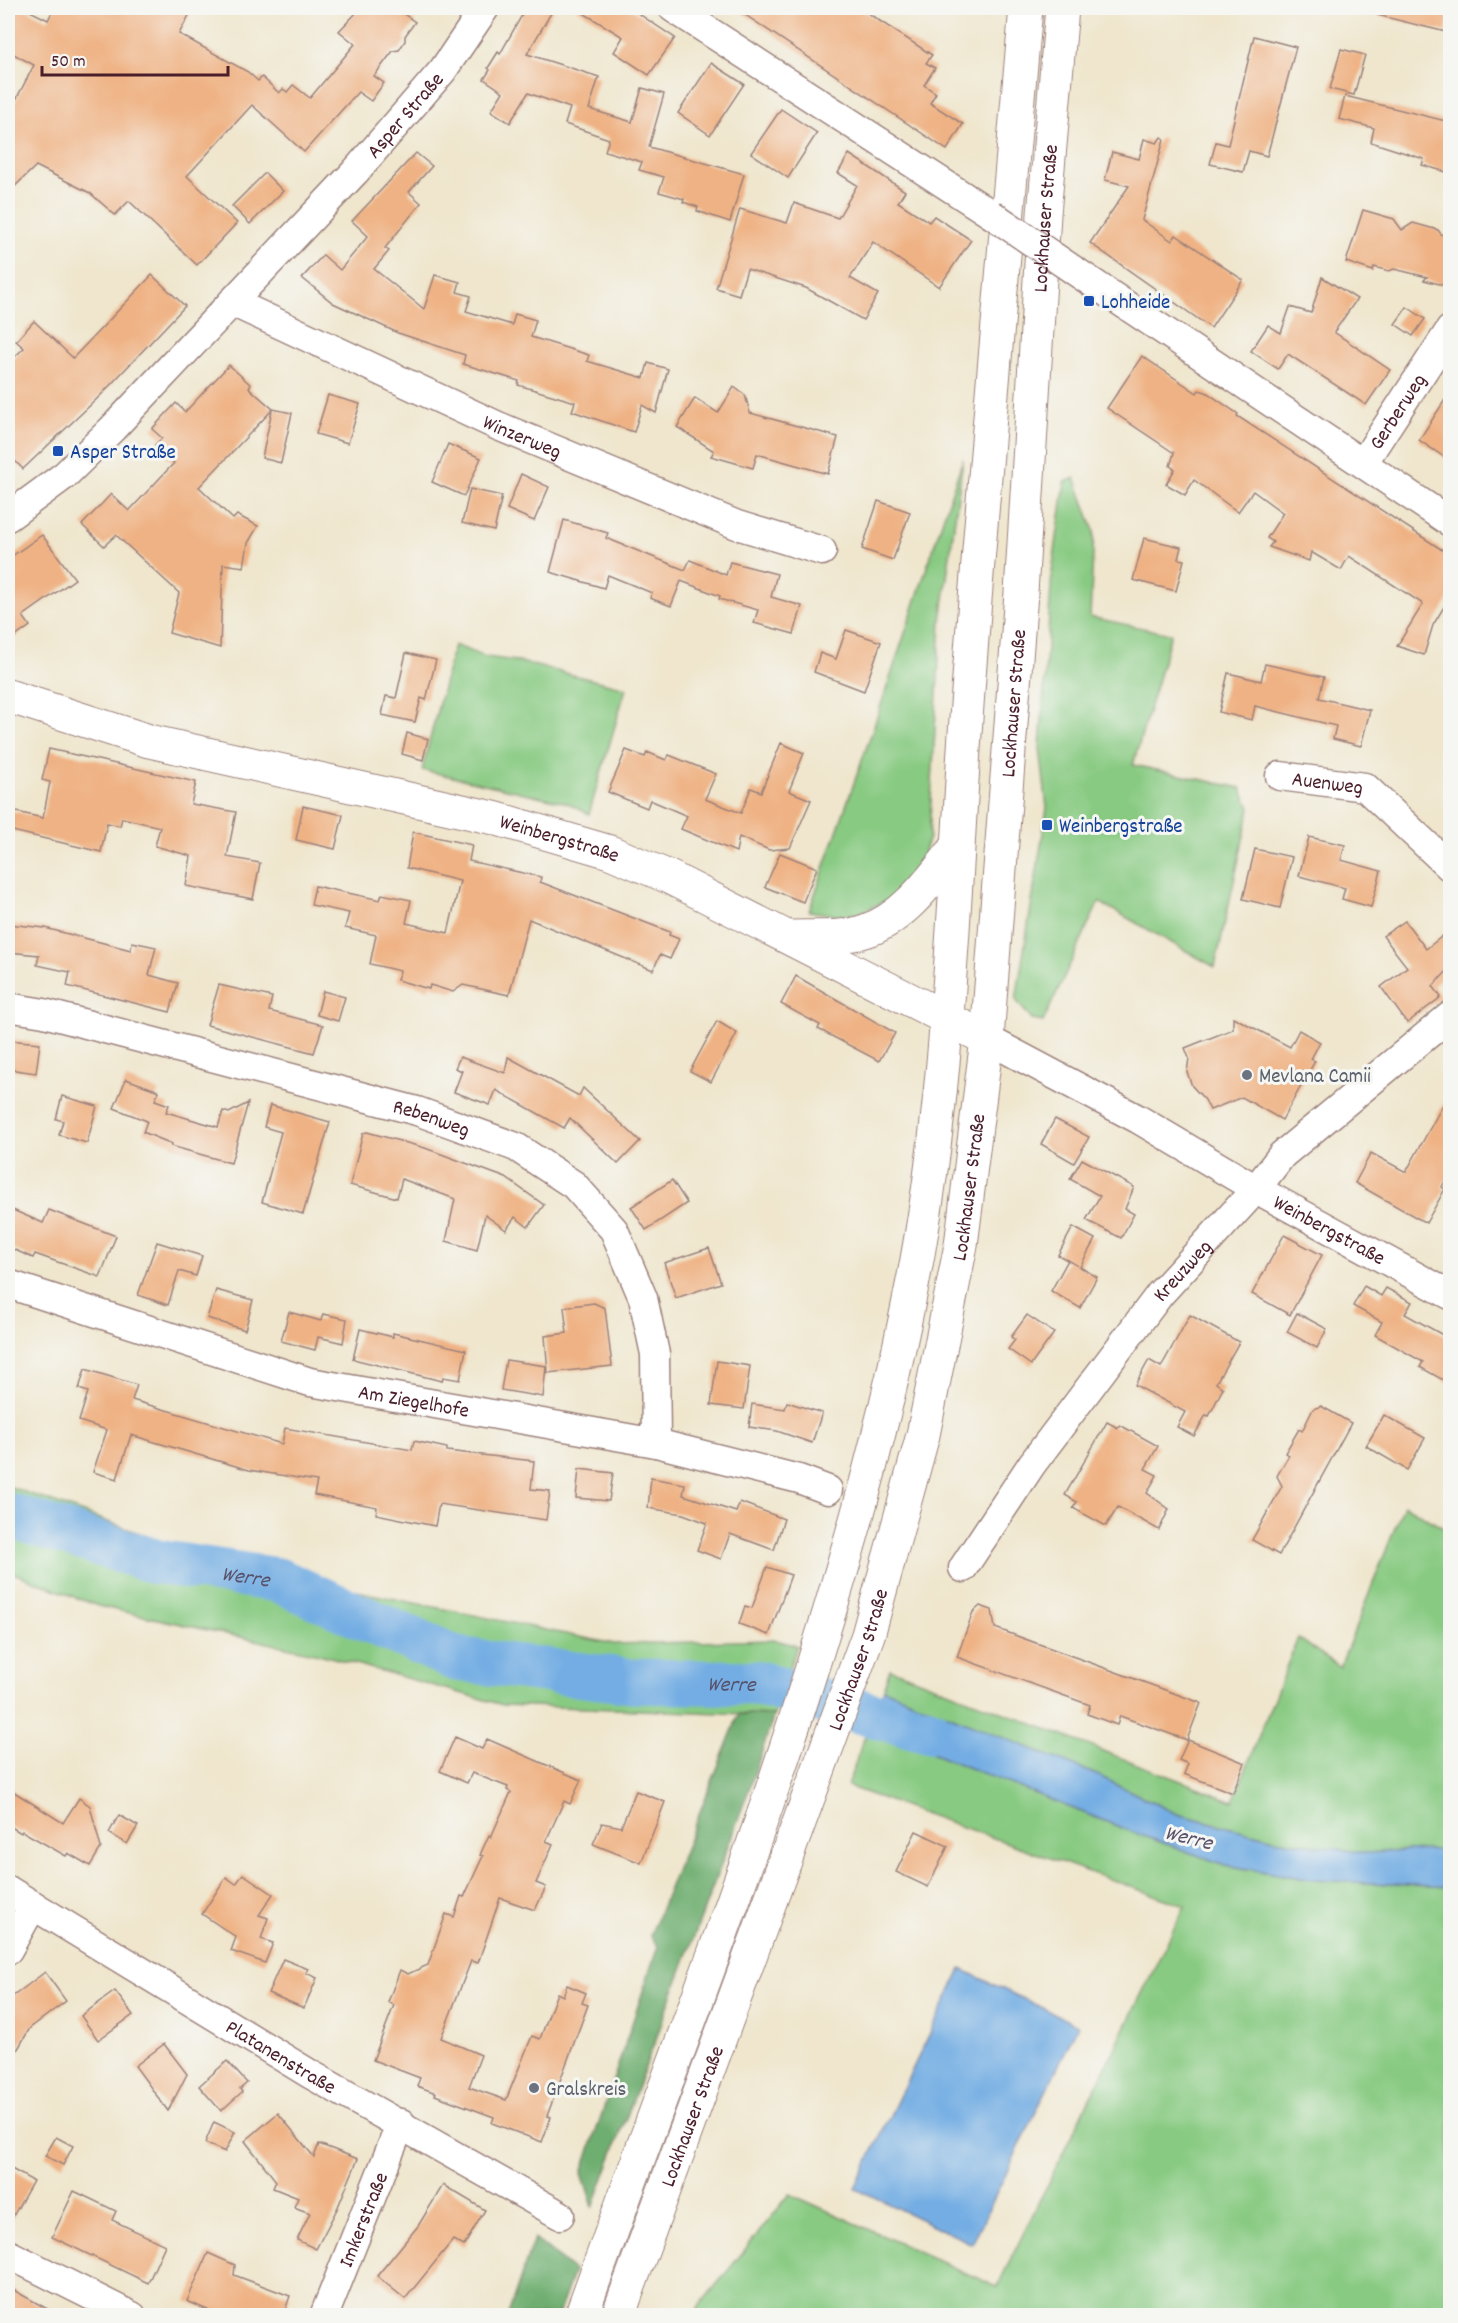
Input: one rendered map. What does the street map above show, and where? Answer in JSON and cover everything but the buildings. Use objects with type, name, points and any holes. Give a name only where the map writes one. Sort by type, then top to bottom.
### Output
[{"type":"main road","name":"Lockhauser Straße","points":[[581,2316],[771,1794],[827,1625],[882,1428],[913,1280],[936,1126],[978,562],[1026,8]]},
{"type":"main road","name":"Lockhauser Straße","points":[[618,2316],[868,1635],[923,1435],[959,1256],[987,1039],[1021,593],[1044,214],[1062,8]]},
{"type":"main road","name":"Weinbergstraße","points":[[8,696],[149,741],[494,818],[610,852],[669,877],[987,1039]]},
{"type":"main road","points":[[786,937],[864,932],[887,920],[913,898],[957,847]]},
{"type":"street","name":"Asper Straße","points":[[8,517],[65,475],[112,429],[232,302],[398,124],[443,70],[485,8]]},
{"type":"street","points":[[673,8],[991,214],[1450,522]]},
{"type":"street","name":"Winzerweg","points":[[232,302],[498,426],[737,525],[822,550]]},
{"type":"street","name":"Gerberweg","points":[[1364,463],[1450,330]]},
{"type":"street","name":"Auenweg","points":[[1280,776],[1365,787],[1450,867]]},
{"type":"street","name":"Rebenweg","points":[[8,1007],[44,1013],[417,1111],[516,1147],[574,1185],[614,1230],[643,1298],[655,1354],[656,1443]]},
{"type":"street","name":"Kreuzweg","points":[[963,1568],[1039,1455],[1160,1294],[1257,1189],[1282,1155],[1450,1016]]},
{"type":"street","name":"Weinbergstraße","points":[[987,1039],[1138,1119],[1257,1189],[1450,1295]]},
{"type":"street","name":"Am Ziegelhofe","points":[[8,1284],[309,1382],[656,1443],[799,1479],[828,1490]]},
{"type":"street","name":"Platanenstraße","points":[[8,1890],[310,2074],[401,2123],[560,2215]]},
{"type":"street","points":[[8,1950],[33,1905]]},
{"type":"street","name":"Imkerstraße","points":[[324,2316],[401,2123]]},
{"type":"street","points":[[8,2254],[132,2316]]},
{"type":"green space","points":[[963,459],[941,621],[929,837],[916,875],[891,903],[887,900],[849,915],[809,911],[872,732]]},
{"type":"green space","points":[[1075,478],[1094,531],[1090,617],[1171,634],[1133,765],[1241,788],[1250,808],[1215,967],[1099,902],[1043,1022],[1032,1020],[1016,1000],[1047,808],[1040,748],[1052,572],[1065,482]]},
{"type":"green space","points":[[454,645],[486,657],[516,661],[626,688],[589,814],[568,803],[422,770]]},
{"type":"green space","points":[[8,1486],[225,1564],[614,1644],[776,1640],[797,1646],[774,1715],[503,1705],[323,1655],[98,1606],[8,1571]]},
{"type":"green space","points":[[1404,1505],[1450,1532],[1450,1849],[1365,1853],[1274,1839],[1177,1814],[1099,1776],[883,1689],[890,1669],[1233,1801],[1298,1638],[1340,1667]]},
{"type":"green space","points":[[739,1714],[774,1715],[750,1787],[593,2207],[582,2173],[658,1946],[650,1936]]},
{"type":"green space","points":[[868,1728],[1130,1831],[1225,1865],[1313,1880],[1450,1887],[1450,2315],[691,2316],[790,2194],[997,2287],[1185,1906],[847,1786]]},
{"type":"green space","points":[[534,2238],[574,2271],[558,2315],[508,2315]]},
{"type":"water","points":[[883,1689],[1099,1776],[1177,1814],[1274,1839],[1365,1853],[1450,1849],[1450,1887],[1313,1880],[1225,1865],[1130,1831],[868,1728]]},
{"type":"water","points":[[961,1969],[1078,2025],[972,2244],[855,2188]]},
{"type":"pier","points":[[884,1686],[867,1730],[865,1727],[880,1688]]},
{"type":"waterway","name":"Werre","points":[[8,1515],[157,1562],[278,1580],[456,1659],[631,1681],[758,1683],[931,1731]]},
{"type":"place","name":"Lohheide","points":[[1089,301]]},
{"type":"place","name":"Asper Straße","points":[[58,451]]},
{"type":"place","name":"Weinbergstraße","points":[[1047,825]]},
{"type":"place","name":"Mevlana Camii","points":[[1247,1075]]},
{"type":"place","name":"Gralskreis","points":[[534,2088]]}]
